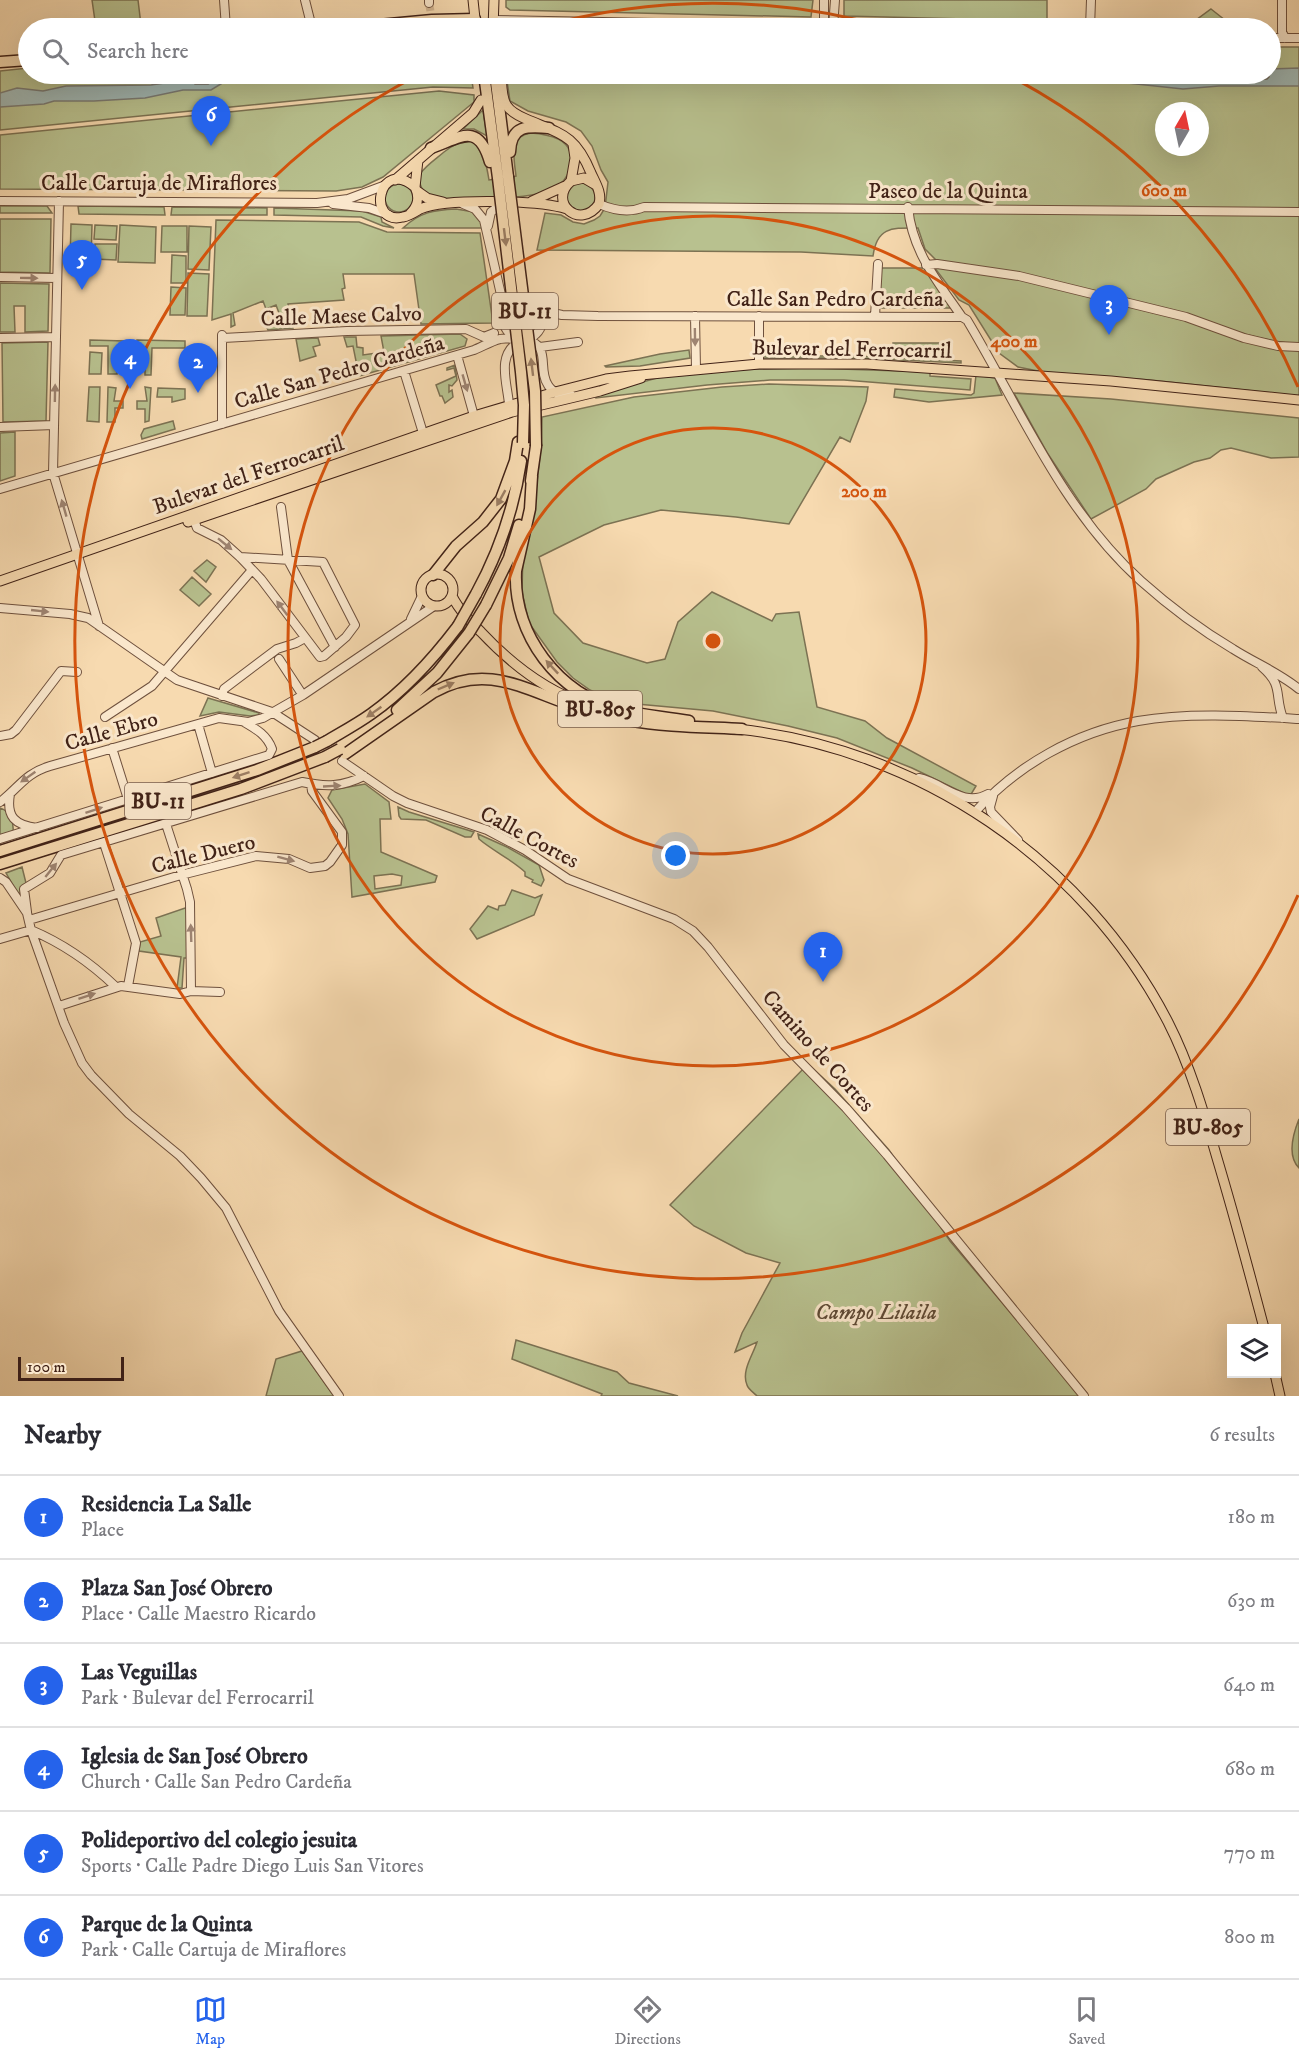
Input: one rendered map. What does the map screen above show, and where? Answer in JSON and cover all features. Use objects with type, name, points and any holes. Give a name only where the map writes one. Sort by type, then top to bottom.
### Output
[{"type":"highway","points":[[0,63],[18,61]]},
{"type":"highway","points":[[484,84],[493,100]]},
{"type":"highway","name":"BU-11","points":[[0,864],[185,807],[264,787],[337,756],[422,688],[469,633],[486,605],[514,544],[532,476],[536,446],[535,391],[493,100],[487,84]]},
{"type":"highway","name":"BU-11","points":[[493,100],[494,84]]},
{"type":"highway","points":[[431,148],[464,134],[473,135],[481,140],[491,165],[503,175],[514,134],[528,127],[549,128]]},
{"type":"highway","name":"BU-11","points":[[0,851],[257,770],[315,743],[327,741],[369,716],[402,690],[458,626],[503,538],[517,488],[520,443],[516,375],[519,361],[503,175]]},
{"type":"highway","points":[[433,575],[456,546],[483,522],[501,499],[520,443]]},
{"type":"highway","points":[[532,476],[530,509],[516,571],[516,594],[525,627],[547,663],[574,688],[600,703],[621,710],[742,729]]},
{"type":"highway","points":[[337,756],[445,686],[458,681],[482,678],[506,681],[574,706],[627,720],[677,726],[742,729]]},
{"type":"main road","points":[[473,0],[475,18]]},
{"type":"main road","points":[[493,18],[494,0]]},
{"type":"main road","points":[[498,84],[493,100],[476,110],[395,180],[383,186],[381,206],[389,215],[396,218],[431,206],[458,203],[530,202],[567,208]]},
{"type":"main road","points":[[493,100],[563,134],[572,142],[582,154],[600,192],[599,204],[590,213],[582,215],[573,214],[567,208],[562,196],[575,158],[572,142]]},
{"type":"main road","points":[[410,214],[417,204],[418,160]]},
{"type":"main road","points":[[530,202],[568,183],[584,178],[596,185]]},
{"type":"main road","points":[[395,180],[408,182],[433,200],[458,203]]},
{"type":"main road","name":"Bulevar del Ferrocarril","points":[[0,586],[473,413],[606,379],[759,364],[867,364],[1122,382],[1299,400]]},
{"type":"main road","name":"Bulevar del Ferrocarril","points":[[0,581],[195,524],[530,406],[600,391],[654,374]]},
{"type":"main road","points":[[433,575],[421,585],[422,596],[426,603],[434,606],[445,604],[452,596]]},
{"type":"main road","name":"BU-805","points":[[433,575],[447,578],[452,586],[452,596],[462,613],[513,664],[544,686],[581,703],[622,716],[742,729],[816,743],[860,756],[911,777],[955,799],[1028,850],[1062,879],[1116,940],[1168,1023],[1199,1098],[1263,1324]]},
{"type":"main road","name":"BU-805","points":[[445,604],[462,613]]},
{"type":"main road","points":[[1276,1378],[1280,1396]]},
{"type":"street","points":[[224,0],[225,18]]},
{"type":"street","points":[[305,0],[310,18]]},
{"type":"street","points":[[824,0],[824,18]]},
{"type":"street","points":[[833,18],[835,0]]},
{"type":"street","points":[[1090,18],[1091,0]]},
{"type":"street","points":[[1282,0],[1283,35],[1298,38]]},
{"type":"street","name":"Calle Cartuja de Miraflores","points":[[317,203],[355,197],[383,186]]},
{"type":"street","name":"Calle Cartuja de Miraflores","points":[[0,201],[317,203],[361,207],[389,215]]},
{"type":"street","points":[[59,201],[54,472],[99,626]]},
{"type":"street","points":[[458,203],[470,206],[480,213],[488,231],[506,331],[521,340],[534,341],[540,347],[546,383],[555,392],[564,396],[590,390],[600,391]]},
{"type":"street","points":[[488,231],[491,212],[503,203]]},
{"type":"street","name":"Paseo de la Quinta","points":[[599,204],[607,208],[634,212],[644,207],[908,207],[1299,212]]},
{"type":"street","points":[[908,207],[917,249],[926,265],[967,320],[999,372],[1033,439],[1077,508],[1116,556],[1140,581],[1215,637],[1284,676],[1299,689]]},
{"type":"street","points":[[875,316],[878,264]]},
{"type":"street","points":[[926,265],[937,264],[1019,276],[1186,317],[1244,338],[1278,345],[1299,346]]},
{"type":"street","points":[[0,277],[57,278]]},
{"type":"street","points":[[497,281],[508,292],[521,300],[532,303],[539,310],[542,325],[537,334],[521,340],[510,348],[505,359],[510,404]]},
{"type":"street","points":[[481,348],[494,333],[508,305],[521,300]]},
{"type":"street","name":"Calle San Pedro Cardeña","points":[[539,310],[562,315],[963,317]]},
{"type":"street","name":"Calle San Pedro Cardeña","points":[[542,325],[550,318],[562,315]]},
{"type":"street","points":[[695,316],[696,369]]},
{"type":"street","points":[[759,316],[759,364]]},
{"type":"street","name":"Calle Maese Calvo","points":[[222,424],[222,336],[466,329],[484,337],[494,333]]},
{"type":"street","points":[[0,338],[56,337]]},
{"type":"street","name":"Calle San Pedro Cardeña","points":[[0,489],[481,348],[498,339],[521,340]]},
{"type":"street","points":[[540,347],[578,342]]},
{"type":"street","points":[[457,355],[473,413]]},
{"type":"street","points":[[404,371],[423,433]]},
{"type":"street","name":"Bulevar del Ferrocarril","points":[[448,433],[453,428],[503,412],[510,404]]},
{"type":"street","points":[[0,427],[54,425]]},
{"type":"street","points":[[281,507],[288,560],[334,647]]},
{"type":"street","points":[[195,524],[221,540],[240,557],[320,657],[346,637],[355,625],[323,562],[240,557]]},
{"type":"street","points":[[105,717],[152,686],[252,570]]},
{"type":"street","points":[[409,622],[422,596]]},
{"type":"street","points":[[79,616],[89,613],[92,605]]},
{"type":"street","name":"Calle Ebro","points":[[0,803],[20,782],[40,769],[219,718],[257,720],[329,678],[434,606]]},
{"type":"street","points":[[0,608],[88,618],[164,673],[193,687],[272,712],[315,743]]},
{"type":"street","points":[[222,696],[224,689],[277,649],[304,638]]},
{"type":"street","points":[[279,659],[300,691]]},
{"type":"street","points":[[1253,660],[1273,678],[1278,689],[1283,718]]},
{"type":"street","points":[[0,736],[11,734],[16,730],[62,670],[77,672]]},
{"type":"street","points":[[1266,717],[1279,703]]},
{"type":"street","points":[[0,839],[269,755],[271,745],[264,735],[264,724],[272,712]]},
{"type":"street","points":[[975,812],[997,789],[1022,769],[1061,747],[1127,723],[1159,718],[1299,719]]},
{"type":"street","name":"Calle Ebro","points":[[243,721],[264,735]]},
{"type":"street","points":[[198,724],[212,773]]},
{"type":"street","points":[[112,748],[128,799]]},
{"type":"street","name":"Calle Cortes","points":[[337,756],[407,803],[478,826],[507,840],[568,879],[674,918]]},
{"type":"street","points":[[339,1396],[279,1311],[226,1208],[180,1156],[129,1114],[91,1075],[78,1054],[64,1023],[31,930],[24,893],[26,887],[44,878],[55,867],[62,855],[302,782],[330,787],[364,776]]},
{"type":"street","points":[[911,777],[934,783],[967,800],[979,799],[997,789]]},
{"type":"street","name":"Calle Duero","points":[[28,917],[256,856],[289,859],[309,868],[328,864],[342,845],[342,832],[312,791],[311,784]]},
{"type":"street","points":[[997,789],[991,800],[991,812],[1028,850]]},
{"type":"street","points":[[9,809],[10,794]]},
{"type":"street","points":[[0,803],[9,809],[18,822],[38,828]]},
{"type":"street","points":[[166,824],[190,904],[191,991]]},
{"type":"street","points":[[104,843],[136,943],[128,986]]},
{"type":"street","points":[[0,879],[6,882],[28,917]]},
{"type":"street","name":"Camino de Cortes","points":[[674,918],[693,931],[708,947],[784,1045],[846,1108],[887,1155],[1084,1396]]},
{"type":"street","points":[[0,939],[31,930],[73,953],[104,975],[116,987]]},
{"type":"street","points":[[59,1006],[116,987],[128,986],[180,994],[191,991],[220,993]]},
{"type":"green space","points":[[92,0],[138,0],[140,18],[95,18]]},
{"type":"green space","points":[[506,0],[813,0],[811,17],[510,10],[506,7]]},
{"type":"green space","points":[[844,0],[1047,0],[1047,18],[844,16]]},
{"type":"green space","points":[[1211,9],[1222,18],[1199,18]]},
{"type":"green space","points":[[1281,47],[1299,47],[1299,344],[1277,342],[1216,324],[936,260],[925,249],[918,228],[894,229],[882,234],[875,246],[873,256],[801,252],[537,250],[545,213],[561,215],[573,222],[584,224],[594,220],[605,208],[608,182],[592,146],[581,131],[566,122],[528,111],[510,101],[507,84],[1281,84]]},
{"type":"green space","points":[[18,69],[18,84],[472,84],[473,88],[433,87],[0,130],[0,71]]},
{"type":"green space","points":[[439,91],[474,95],[474,102],[383,177],[362,187],[336,191],[0,189],[0,135]]},
{"type":"green space","points":[[483,110],[487,136],[474,129],[463,129]]},
{"type":"green space","points":[[531,133],[554,137],[568,147],[571,156],[566,177],[546,192],[517,197],[457,199],[435,197],[421,187],[420,174],[425,168],[455,144],[465,141],[472,141],[482,151],[489,180],[516,176],[514,149],[516,143],[519,138]]},
{"type":"green space","points":[[581,183],[591,187],[595,197],[591,207],[581,211],[571,207],[567,197],[571,187]]},
{"type":"green space","points":[[399,184],[409,188],[413,198],[409,208],[399,212],[389,208],[385,198],[389,188]]},
{"type":"green space","points":[[0,206],[47,206],[52,213],[0,213]]},
{"type":"green space","points":[[78,206],[164,207],[165,215],[79,214]]},
{"type":"green space","points":[[172,207],[267,208],[267,215],[171,215]]},
{"type":"green space","points":[[274,208],[362,211],[381,217],[382,222],[394,228],[361,217],[274,215]]},
{"type":"green space","points":[[456,209],[474,212],[481,220],[482,228],[403,228],[415,218],[428,213]]},
{"type":"green space","points":[[0,219],[51,219],[50,273],[0,272]]},
{"type":"green space","points":[[216,220],[359,222],[387,232],[480,233],[493,323],[421,324],[414,274],[343,274],[344,300],[288,304],[293,328],[268,330],[267,328],[282,321],[276,305],[266,309],[263,301],[233,313],[235,325],[231,327],[231,314],[212,320]]},
{"type":"green space","points":[[71,224],[92,225],[91,262],[70,262]]},
{"type":"green space","points":[[95,225],[117,226],[116,240],[94,239]]},
{"type":"green space","points":[[120,225],[156,227],[155,263],[118,262]]},
{"type":"green space","points":[[162,226],[187,226],[187,252],[161,252]]},
{"type":"green space","points":[[189,226],[211,227],[209,270],[188,269]]},
{"type":"green space","points":[[95,244],[117,244],[116,260],[94,259]]},
{"type":"green space","points":[[172,255],[186,256],[186,283],[171,283]]},
{"type":"green space","points":[[934,267],[1018,279],[1299,350],[1299,396],[1150,380],[1043,372],[1018,367],[999,353],[969,305],[959,300]]},
{"type":"green space","points":[[881,268],[924,268],[951,308],[878,308]]},
{"type":"green space","points":[[188,273],[209,274],[207,316],[187,316]]},
{"type":"green space","points":[[0,283],[49,284],[48,331],[25,332],[25,306],[14,306],[15,332],[0,332]]},
{"type":"green space","points":[[171,287],[186,288],[185,315],[170,315]]},
{"type":"green space","points":[[460,334],[467,339],[465,346],[359,376],[353,346],[347,347],[344,337],[356,337],[357,347],[363,348],[363,355],[384,352],[381,336]]},
{"type":"green space","points":[[318,338],[320,345],[313,347],[316,356],[300,361],[296,339]]},
{"type":"green space","points":[[90,340],[125,341],[125,359],[117,368],[117,374],[108,374],[108,346],[90,346]]},
{"type":"green space","points":[[137,340],[185,341],[185,348],[152,348],[151,375],[145,375],[145,369],[137,360]]},
{"type":"green space","points":[[48,342],[46,421],[3,422],[2,343]]},
{"type":"green space","points":[[893,343],[939,343],[939,350],[893,349]]},
{"type":"green space","points":[[689,350],[690,358],[640,366],[605,366],[660,354]]},
{"type":"green space","points":[[90,352],[102,353],[101,374],[89,374]]},
{"type":"green space","points":[[763,356],[857,356],[961,361],[961,363],[857,358],[763,358]]},
{"type":"green space","points":[[455,365],[457,380],[452,386],[449,385],[449,392],[452,390],[453,397],[445,403],[436,385],[456,376],[454,368],[447,370]]},
{"type":"green space","points":[[810,368],[930,372],[930,376],[971,379],[970,390],[844,380],[770,380],[596,398],[596,395],[664,376],[726,370]]},
{"type":"green space","points":[[976,375],[995,378],[1002,395],[929,402],[894,397],[895,389],[971,395],[974,393]]},
{"type":"green space","points":[[769,384],[868,387],[866,401],[850,442],[840,437],[789,524],[661,510],[604,525],[539,557],[554,613],[583,643],[647,663],[665,659],[678,622],[712,592],[772,621],[776,614],[799,612],[817,707],[865,721],[887,738],[976,786],[970,796],[912,768],[837,738],[713,711],[615,702],[590,690],[573,678],[557,662],[529,623],[522,592],[523,551],[535,499],[542,417],[634,397]]},
{"type":"green space","points":[[89,387],[100,387],[99,422],[87,421]]},
{"type":"green space","points":[[108,387],[116,388],[114,401],[123,401],[123,408],[115,408],[115,422],[107,422]]},
{"type":"green space","points":[[145,387],[151,388],[149,421],[145,422],[145,409],[137,409],[137,401],[147,401]]},
{"type":"green space","points":[[158,388],[185,389],[185,399],[172,402],[172,397],[157,397]]},
{"type":"green space","points":[[1014,393],[1111,399],[1299,418],[1299,457],[1271,458],[1231,448],[1221,450],[1210,458],[1194,462],[1156,479],[1146,489],[1091,519],[1048,454]]},
{"type":"green space","points":[[173,421],[175,429],[142,439],[144,429]]},
{"type":"green space","points":[[15,432],[15,476],[0,481],[0,433]]},
{"type":"green space","points":[[207,560],[216,567],[206,582],[194,571]]},
{"type":"green space","points":[[192,577],[211,594],[199,606],[180,590]]},
{"type":"green space","points":[[208,698],[259,713],[259,715],[219,712],[200,716]]},
{"type":"green space","points":[[365,784],[389,802],[391,819],[380,819],[381,852],[437,876],[435,882],[352,897],[348,834],[342,819],[328,798],[332,790]],"holes":[[[392,874],[402,876],[401,885],[375,889],[374,876]]]},
{"type":"green space","points":[[398,807],[474,832],[471,837],[465,837],[426,820],[401,819]]},
{"type":"green space","points":[[0,808],[11,817],[13,832],[0,835]]},
{"type":"green space","points":[[478,834],[539,865],[544,880],[541,886],[525,876],[525,872],[520,867],[479,839]]},
{"type":"green space","points":[[22,867],[26,883],[26,908],[6,873]]},
{"type":"green space","points":[[512,890],[535,898],[542,895],[534,915],[477,939],[470,929],[488,906],[498,910],[499,906],[505,905]]},
{"type":"green space","points":[[188,907],[188,958],[184,958],[182,988],[177,988],[181,957],[139,951],[140,942],[161,936],[156,918]]},
{"type":"green space","name":"Campo Lilaila","points":[[808,1064],[835,1089],[889,1150],[950,1241],[1081,1396],[757,1396],[749,1388],[745,1374],[757,1342],[735,1352],[742,1333],[780,1263],[746,1253],[694,1226],[670,1205]]},
{"type":"green space","points":[[1299,1119],[1299,1168],[1292,1151],[1293,1138]]},
{"type":"green space","points":[[516,1340],[617,1372],[629,1383],[678,1396],[601,1396],[602,1394],[512,1359]]},
{"type":"green space","points":[[302,1351],[334,1396],[266,1396],[276,1359]]},
{"type":"water","points":[[1299,68],[1299,86],[1219,86],[1183,89],[1136,84],[1281,84],[1281,69]]},
{"type":"water","points":[[221,84],[211,90],[183,90],[145,98],[54,101],[44,104],[0,107],[0,93],[17,88],[43,91],[66,86]]},
{"type":"tunnel","points":[[429,3],[431,14]]},
{"type":"place","name":"Parque de la Quinta","points":[[211,146]]},
{"type":"place","name":"Polideportivo del colegio jesuita","points":[[82,290]]},
{"type":"place","name":"Las Veguillas","points":[[1109,335]]},
{"type":"place","name":"Iglesia de San José Obrero","points":[[130,389]]},
{"type":"place","name":"Plaza San José Obrero","points":[[198,393]]},
{"type":"place","name":"Residencia La Salle","points":[[823,982]]}]
